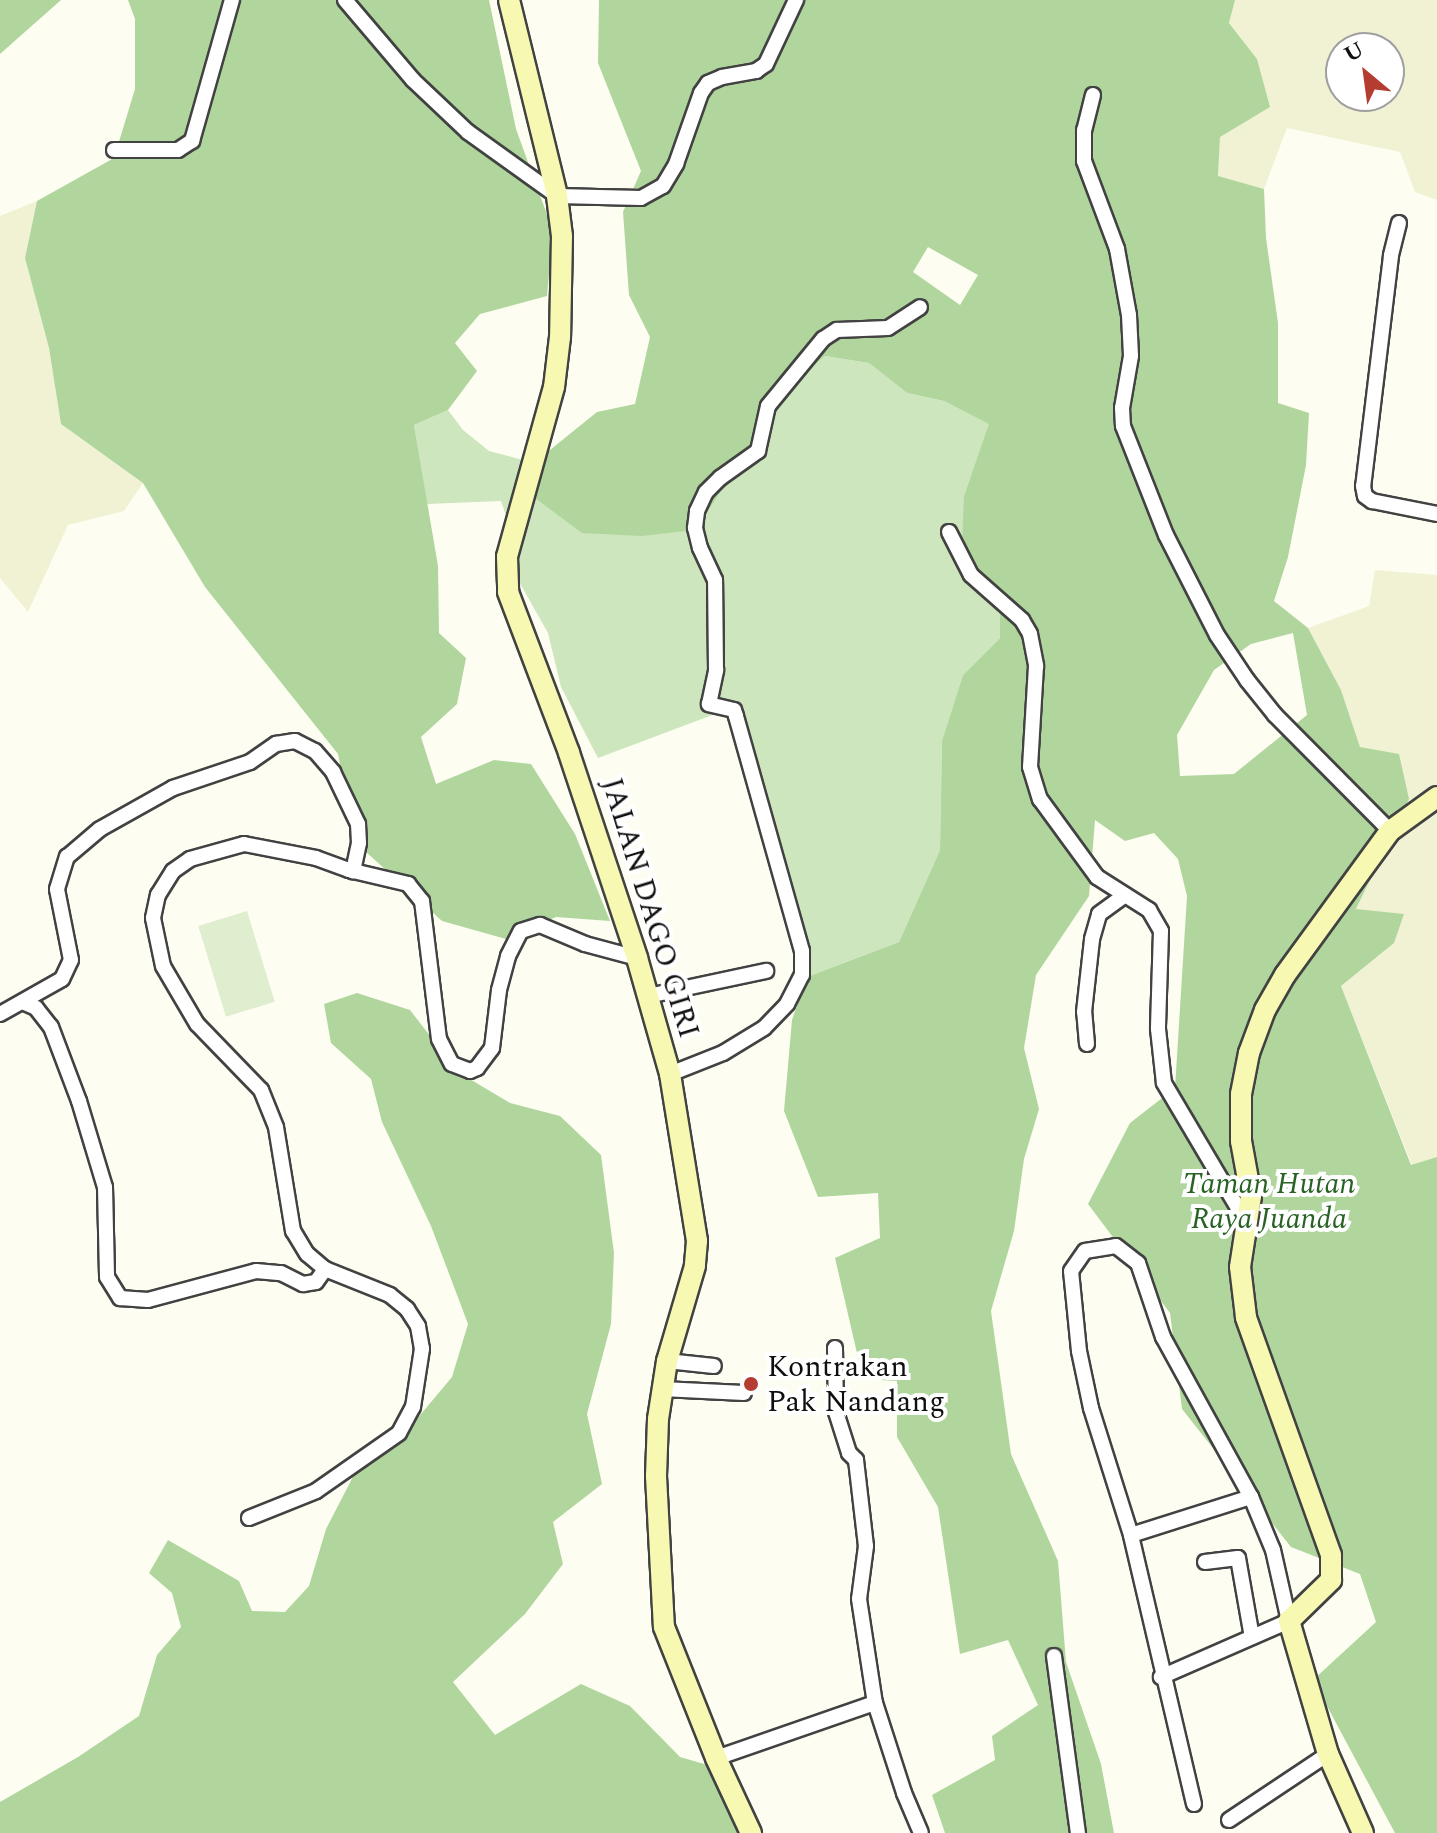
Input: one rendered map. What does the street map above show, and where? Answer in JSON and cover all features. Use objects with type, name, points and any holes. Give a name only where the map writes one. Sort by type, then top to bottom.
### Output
[{"type":"main road","name":"JALAN DAGO GIRI","points":[[509,0],[557,196],[562,236],[560,337],[554,387],[507,557],[508,592],[569,753],[637,958],[670,1074],[697,1241],[691,1280],[662,1389],[656,1476],[664,1627],[716,1758],[751,1833]]},
{"type":"main road","points":[[1363,1833],[1328,1754],[1289,1621],[1331,1580],[1331,1555],[1246,1317],[1240,1267],[1251,1196],[1241,1141],[1241,1094],[1249,1053],[1265,1010],[1285,975],[1390,831],[1437,797]]},
{"type":"street","points":[[114,150],[178,150],[192,141],[232,0]]},
{"type":"street","points":[[345,0],[413,80],[468,132],[557,196],[641,198],[663,186],[676,164],[701,93],[708,83],[722,77],[756,71],[766,64],[796,0]]},
{"type":"street","points":[[1093,95],[1084,130],[1084,161],[1117,249],[1129,315],[1131,356],[1122,408],[1123,426],[1166,535],[1217,635],[1247,680],[1275,715],[1390,831]]},
{"type":"street","points":[[1399,223],[1391,256],[1363,486],[1365,496],[1372,501],[1437,514]]},
{"type":"street","points":[[670,1074],[723,1053],[764,1028],[787,1004],[802,975],[802,951],[734,710],[709,704],[716,670],[715,580],[700,548],[695,528],[697,511],[713,485],[758,451],[768,406],[823,339],[837,330],[888,328],[920,307]]},
{"type":"street","points":[[949,532],[971,575],[1022,620],[1030,634],[1036,666],[1030,767],[1040,799],[1097,877],[1149,910],[1161,931],[1158,1029],[1164,1083],[1248,1225]]},
{"type":"street","points":[[25,1003],[62,979],[71,960],[57,889],[67,857],[100,829],[173,788],[250,762],[276,744],[295,741],[315,751],[333,772],[358,824],[359,843],[353,871]]},
{"type":"street","points":[[249,1518],[316,1491],[399,1433],[413,1407],[422,1349],[418,1326],[407,1309],[390,1295],[325,1269],[307,1254],[293,1231],[276,1127],[261,1090],[197,1024],[177,995],[163,966],[153,918],[158,895],[173,871],[190,859],[244,844],[316,858],[353,871],[408,884],[422,901],[439,1039],[452,1064],[461,1069],[477,1068],[492,1048],[499,990],[508,956],[521,931],[540,925],[585,944],[637,958]]},
{"type":"street","points":[[1087,1044],[1084,1012],[1092,939],[1099,914],[1124,896]]},
{"type":"street","points":[[648,996],[766,971]]},
{"type":"street","points":[[0,1014],[15,1003],[25,1003],[36,1008],[51,1027],[79,1101],[105,1187],[107,1277],[120,1298],[148,1300],[256,1271],[281,1273],[303,1284],[316,1282],[325,1269]]},
{"type":"street","points":[[1161,1677],[1289,1621],[1273,1550],[1251,1497],[1163,1337],[1138,1263],[1116,1246],[1095,1247],[1077,1258],[1071,1271],[1079,1351],[1091,1408],[1131,1535],[1161,1677],[1194,1804]]},
{"type":"street","points":[[835,1348],[836,1412],[849,1453],[856,1460],[866,1546],[859,1599],[875,1703],[921,1833]]},
{"type":"street","points":[[667,1361],[714,1366]]},
{"type":"street","points":[[662,1389],[744,1393]]},
{"type":"street","points":[[1131,1535],[1251,1497]]},
{"type":"street","points":[[1205,1562],[1238,1558],[1252,1637]]},
{"type":"street","points":[[1054,1656],[1078,1833]]},
{"type":"street","points":[[716,1758],[875,1703]]},
{"type":"street","points":[[1229,1820],[1328,1754]]},
{"type":"green space","points":[[0,0],[61,0],[0,54]]},
{"type":"green space","points":[[128,0],[489,0],[516,129],[553,231],[547,296],[480,314],[455,343],[477,371],[448,410],[414,425],[438,566],[439,633],[466,658],[457,704],[421,737],[436,784],[494,760],[531,764],[575,834],[610,921],[556,917],[506,939],[442,921],[354,841],[338,754],[205,587],[143,483],[61,424],[49,348],[25,258],[37,201],[114,158],[135,89],[135,19]]},
{"type":"green space","name":"Taman Hutan Raya Juanda","points":[[599,0],[1235,0],[1229,23],[1257,59],[1270,107],[1220,137],[1218,176],[1264,189],[1266,238],[1278,323],[1278,403],[1309,413],[1306,465],[1288,557],[1274,601],[1308,628],[1341,690],[1360,747],[1399,754],[1409,799],[1356,909],[1404,914],[1394,943],[1341,986],[1411,1165],[1437,1157],[1437,1833],[1395,1833],[1313,1680],[1376,1622],[1360,1574],[1291,1547],[1182,1409],[1170,1313],[1088,1204],[1130,1123],[1175,1088],[1187,896],[1178,859],[1154,833],[1125,841],[1095,820],[1089,896],[1036,975],[1024,1048],[1039,1109],[1024,1159],[1014,1231],[991,1311],[1011,1454],[1058,1561],[1066,1662],[1101,1764],[1114,1833],[945,1833],[932,1795],[995,1760],[992,1736],[1038,1705],[1008,1640],[960,1654],[938,1507],[897,1437],[897,1381],[863,1379],[835,1258],[880,1238],[878,1193],[818,1197],[784,1111],[792,1020],[807,977],[899,942],[940,850],[942,741],[963,675],[1000,638],[1000,606],[961,568],[964,496],[989,424],[944,401],[907,393],[869,363],[825,356],[792,384],[695,530],[641,536],[582,533],[535,498],[545,454],[597,412],[635,404],[650,337],[629,295],[623,212],[641,171],[598,63]],"holes":[[[928,247],[978,275],[960,305],[913,272]],[[1293,633],[1307,715],[1234,774],[1180,776],[1177,735],[1214,670],[1251,644]]]},
{"type":"green space","points":[[1235,0],[1437,0],[1437,200],[1415,192],[1400,152],[1287,128],[1264,189],[1218,177],[1220,137],[1257,59],[1229,23]]},
{"type":"green space","points":[[37,201],[25,258],[49,348],[61,424],[143,483],[124,511],[68,525],[28,612],[0,578],[0,216]]},
{"type":"green space","points":[[825,356],[869,363],[907,393],[944,401],[990,424],[964,496],[1000,606],[1000,638],[963,675],[942,742],[940,850],[899,942],[807,977],[739,705],[598,758],[561,687],[548,633],[513,571],[512,533],[501,501],[427,504],[414,425],[448,410],[463,430],[489,451],[523,460],[545,454],[742,458],[792,384]]},
{"type":"green space","points":[[1375,570],[1437,575],[1437,1157],[1412,1165],[1341,986],[1394,943],[1403,914],[1356,910],[1384,848],[1360,747],[1341,690],[1308,628],[1369,606]]},
{"type":"green space","points":[[247,911],[275,1002],[226,1017],[198,926]]},
{"type":"green space","points":[[357,993],[410,1010],[458,1072],[510,1103],[560,1116],[601,1155],[614,1253],[611,1324],[587,1414],[602,1484],[553,1522],[563,1564],[525,1614],[453,1682],[495,1735],[581,1684],[630,1706],[680,1757],[718,1768],[749,1833],[0,1833],[0,1802],[78,1757],[139,1716],[157,1655],[181,1627],[172,1593],[149,1573],[168,1540],[239,1581],[252,1611],[285,1612],[309,1586],[326,1529],[358,1467],[416,1420],[452,1377],[468,1324],[431,1226],[382,1122],[371,1079],[331,1043],[324,1004]]},
{"type":"place","name":"Kontrakan Pak Nandang","points":[[751,1384]]}]
